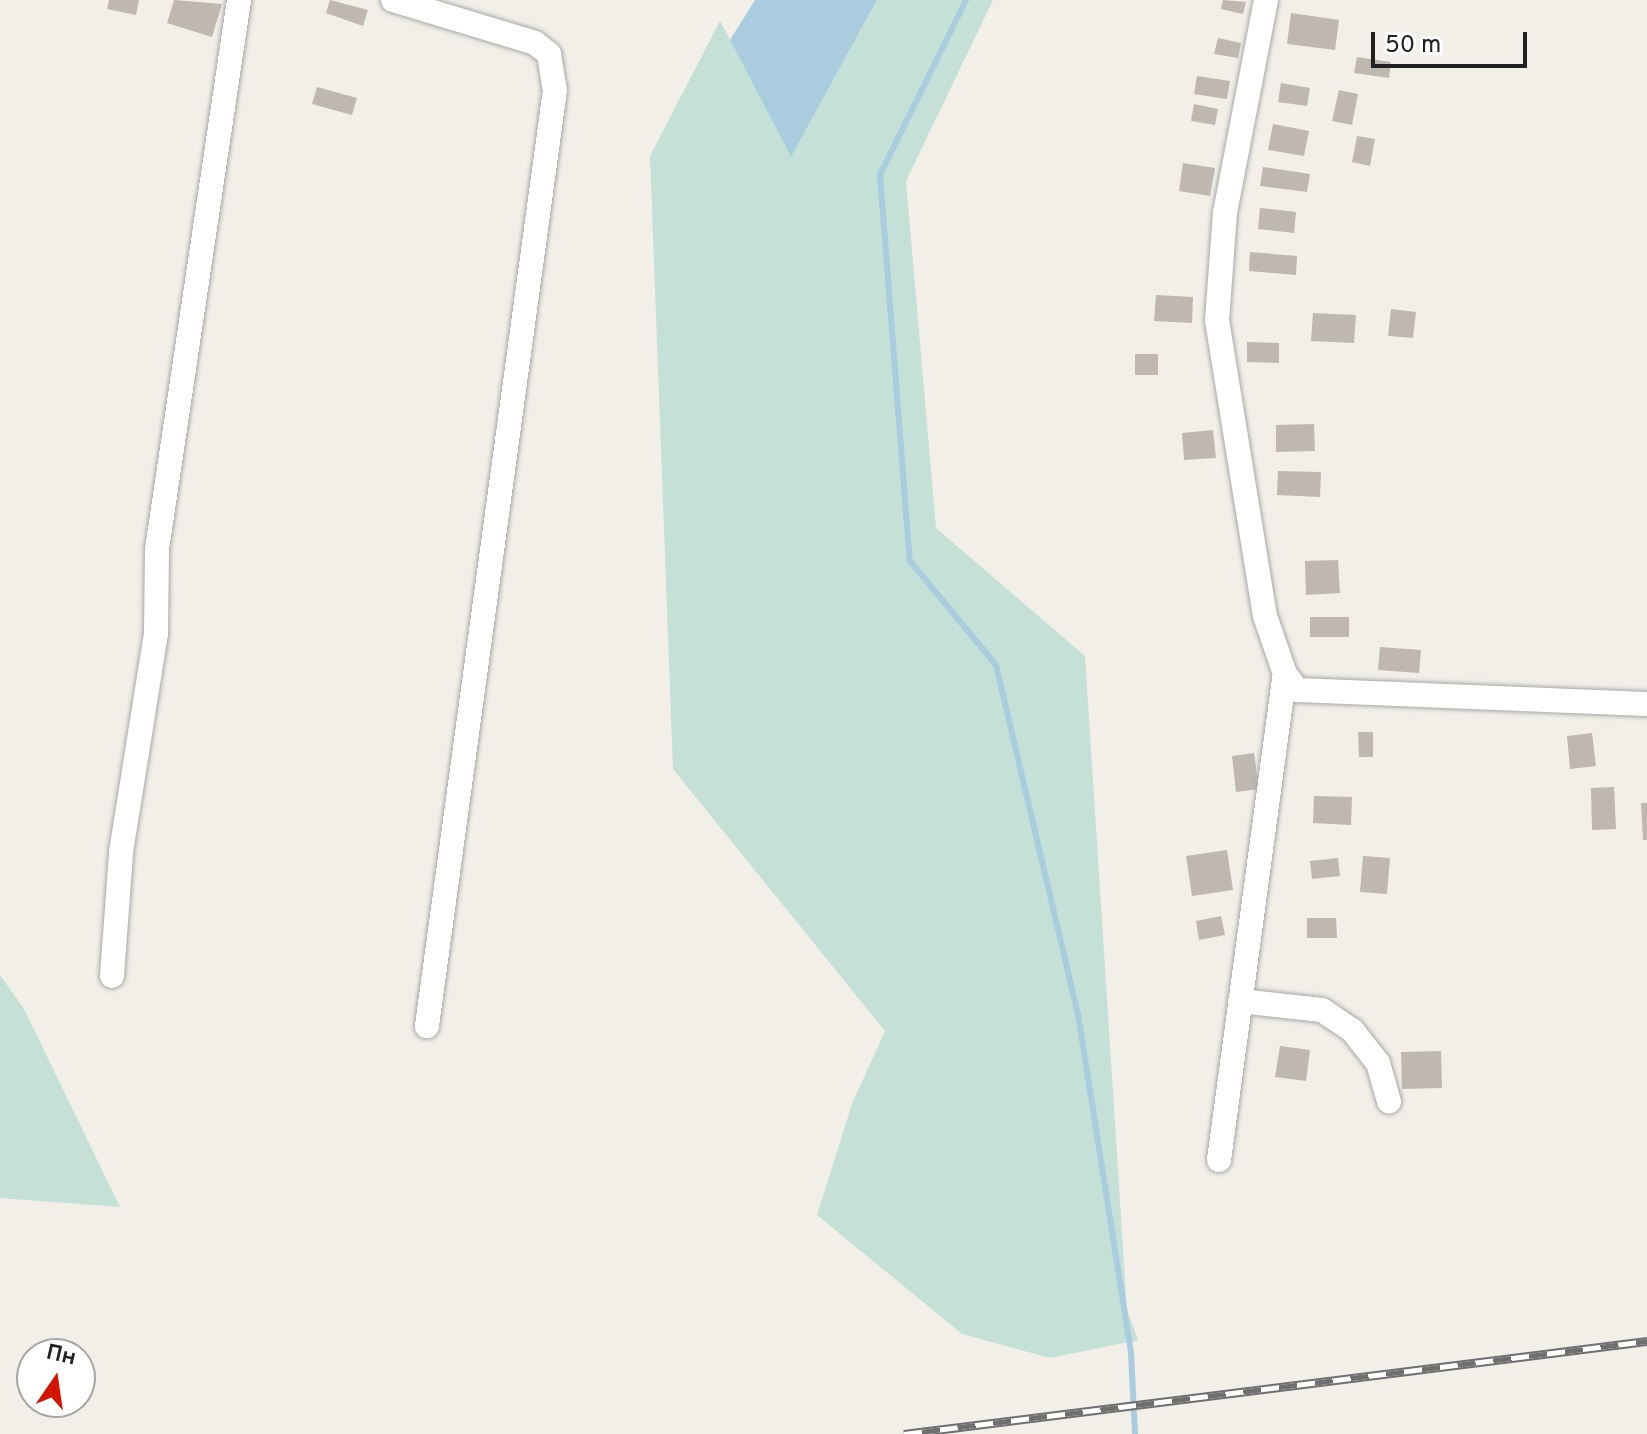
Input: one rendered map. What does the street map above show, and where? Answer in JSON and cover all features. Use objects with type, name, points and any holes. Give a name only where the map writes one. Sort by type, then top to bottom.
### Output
[{"type":"street","points":[[112,976],[121,852],[156,633],[157,549],[239,0]]},
{"type":"street","points":[[1266,0],[1225,212],[1217,320],[1265,616],[1285,674],[1297,690],[1647,704]]},
{"type":"street","points":[[405,2],[535,43],[549,54],[555,90],[427,1026]]},
{"type":"street","points":[[1219,1160],[1285,674]]},
{"type":"street","points":[[1240,1001],[1322,1010],[1352,1030],[1378,1063],[1389,1101]]},
{"type":"shaded area","points":[[755,0],[877,0],[791,157],[730,40]]},
{"type":"shaded area","points":[[877,0],[993,0],[906,181],[936,528],[1085,656],[1127,1310],[1138,1340],[1050,1358],[962,1334],[817,1215],[852,1104],[885,1031],[673,769],[650,156],[720,21],[791,157]]},
{"type":"shaded area","points":[[0,975],[24,1009],[120,1207],[0,1198]]},
{"type":"building","points":[[109,0],[139,0],[136,15],[107,9]]},
{"type":"building","points":[[174,0],[222,4],[212,37],[167,23]]},
{"type":"building","points":[[330,0],[368,10],[363,26],[326,13]]},
{"type":"building","points":[[1223,0],[1246,2],[1243,14],[1221,9]]},
{"type":"building","points":[[1291,13],[1339,20],[1335,50],[1287,44]]},
{"type":"building","points":[[1218,38],[1241,43],[1238,58],[1214,54]]},
{"type":"building","points":[[1357,57],[1391,62],[1389,78],[1354,73]]},
{"type":"building","points":[[1197,76],[1230,81],[1227,99],[1194,94]]},
{"type":"building","points":[[1281,83],[1310,88],[1307,106],[1278,102]]},
{"type":"building","points":[[317,87],[357,98],[352,115],[312,104]]},
{"type":"building","points":[[1339,90],[1358,94],[1352,125],[1332,121]]},
{"type":"building","points":[[1194,104],[1218,109],[1215,125],[1191,121]]},
{"type":"building","points":[[1273,124],[1309,131],[1304,156],[1268,150]]},
{"type":"building","points":[[1357,136],[1375,139],[1370,166],[1352,162]]},
{"type":"building","points":[[1183,163],[1215,168],[1210,196],[1179,191]]},
{"type":"building","points":[[1263,167],[1310,174],[1307,192],[1260,186]]},
{"type":"building","points":[[1260,208],[1296,212],[1294,233],[1258,229]]},
{"type":"building","points":[[1250,252],[1297,256],[1296,275],[1249,271]]},
{"type":"building","points":[[1156,295],[1193,297],[1192,323],[1154,321]]},
{"type":"building","points":[[1391,309],[1416,312],[1413,338],[1388,336]]},
{"type":"building","points":[[1313,313],[1356,315],[1354,343],[1311,341]]},
{"type":"building","points":[[1247,342],[1279,343],[1279,363],[1247,362]]},
{"type":"building","points":[[1135,354],[1158,354],[1158,375],[1135,375]]},
{"type":"building","points":[[1314,424],[1315,451],[1276,452],[1276,425]]},
{"type":"building","points":[[1213,430],[1216,458],[1184,460],[1182,433]]},
{"type":"building","points":[[1278,471],[1321,472],[1320,497],[1277,495]]},
{"type":"building","points":[[1338,560],[1340,593],[1306,595],[1305,561]]},
{"type":"building","points":[[1310,617],[1349,617],[1349,637],[1310,637]]},
{"type":"building","points":[[1380,647],[1421,650],[1419,673],[1378,670]]},
{"type":"building","points":[[1358,732],[1373,732],[1373,757],[1359,757]]},
{"type":"building","points":[[1592,733],[1596,766],[1570,769],[1567,736]]},
{"type":"building","points":[[1254,753],[1259,789],[1236,792],[1232,756]]},
{"type":"building","points":[[1614,787],[1616,829],[1592,830],[1591,788]]},
{"type":"building","points":[[1314,796],[1352,797],[1351,825],[1313,823]]},
{"type":"building","points":[[1641,803],[1647,803],[1647,840],[1643,840]]},
{"type":"building","points":[[1227,850],[1233,890],[1192,896],[1186,856]]},
{"type":"building","points":[[1363,856],[1390,858],[1387,894],[1360,892]]},
{"type":"building","points":[[1338,858],[1340,876],[1312,879],[1310,861]]},
{"type":"building","points":[[1221,916],[1225,935],[1199,940],[1196,921]]},
{"type":"building","points":[[1307,918],[1336,918],[1337,938],[1307,938]]},
{"type":"building","points":[[1280,1046],[1310,1050],[1306,1081],[1275,1077]]},
{"type":"building","points":[[1441,1051],[1442,1088],[1402,1089],[1401,1052]]},
{"type":"waterway","points":[[966,0],[880,175],[910,561],[996,665],[1078,1014],[1131,1354],[1135,1434]]},
{"type":"railway","points":[[904,1434],[1647,1341]]}]
